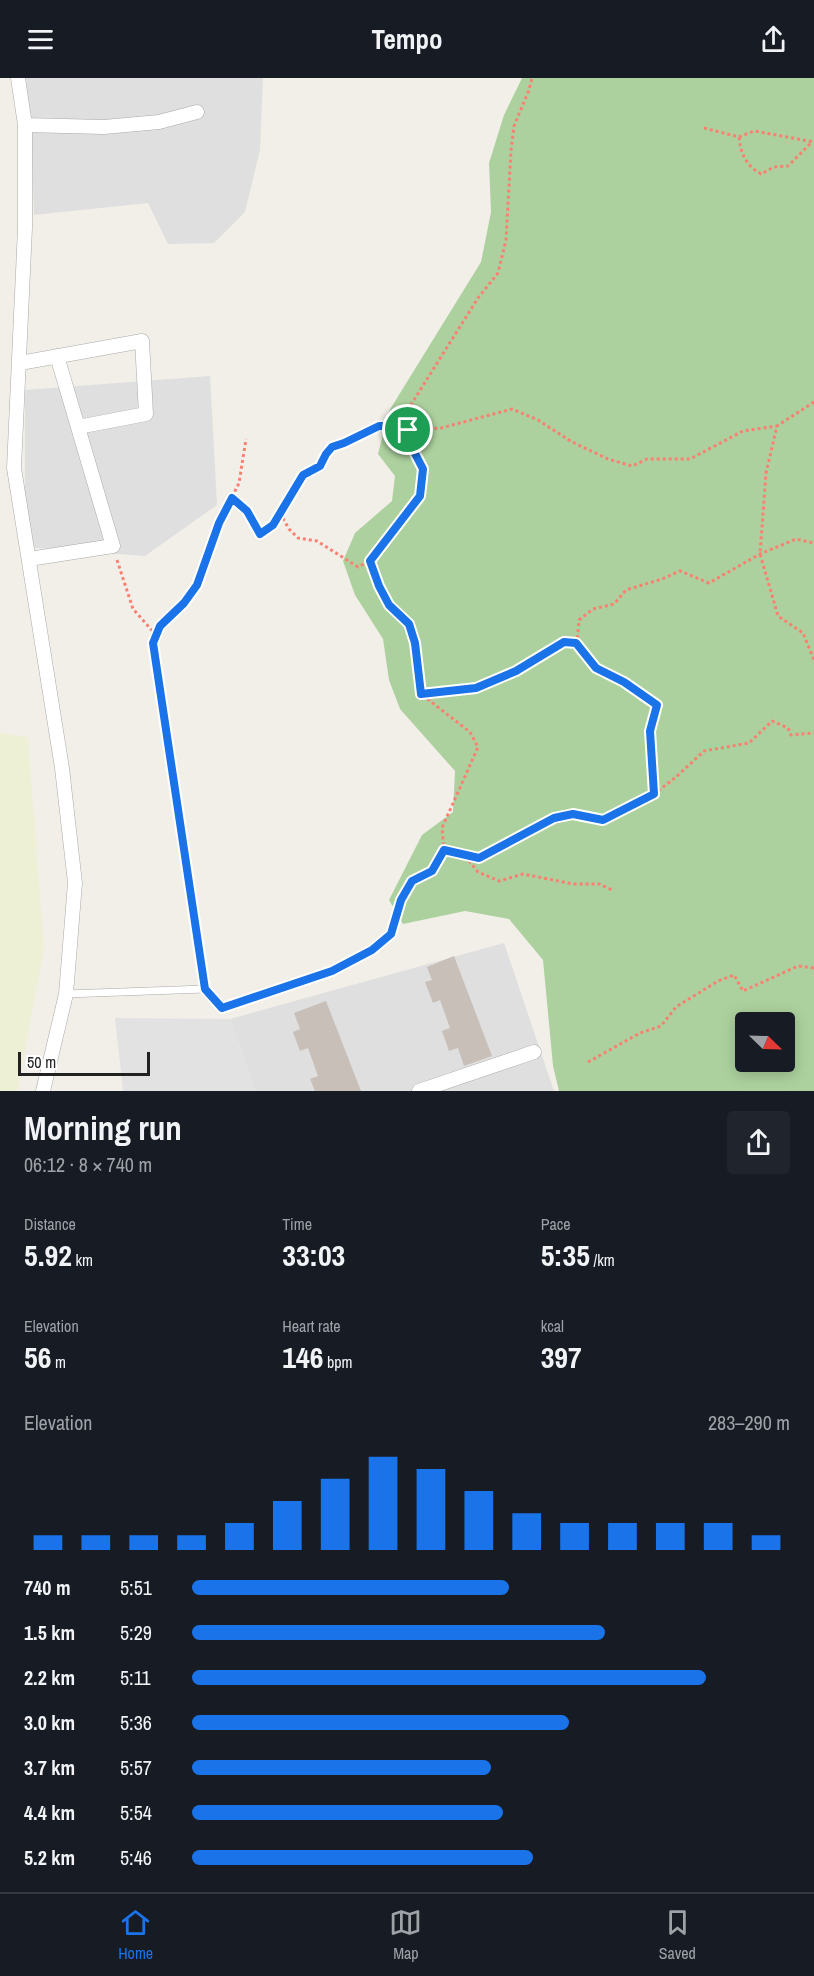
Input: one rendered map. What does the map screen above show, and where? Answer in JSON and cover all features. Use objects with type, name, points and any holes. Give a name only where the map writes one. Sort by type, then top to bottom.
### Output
[{"type":"street","points":[[18,78],[25,125],[25,228],[14,468],[62,768],[75,883],[66,994],[43,1091]]},
{"type":"street","points":[[25,125],[104,127],[159,122],[197,112]]},
{"type":"street","points":[[20,363],[142,341],[146,414],[78,427]]},
{"type":"street","points":[[29,559],[113,546],[57,356]]},
{"type":"street","points":[[419,1091],[534,1052]]},
{"type":"lane","points":[[156,670],[205,989],[222,1008],[332,971]]},
{"type":"lane","points":[[66,994],[205,989]]},
{"type":"path","points":[[280,513],[289,529],[298,538],[317,541],[358,567],[370,561],[420,496],[423,469],[408,440],[405,418],[412,403],[478,298],[498,273],[506,240],[514,126],[532,78]]},
{"type":"path","points":[[704,128],[739,137],[754,131],[813,142]]},
{"type":"path","points":[[739,137],[741,152],[750,167],[761,174],[774,167],[788,166],[813,142]]},
{"type":"path","points":[[232,498],[247,511],[260,534],[273,525],[303,475],[320,466],[332,447],[379,426],[393,426],[408,430],[441,428],[512,409],[538,420],[572,442],[608,459],[632,466],[647,459],[690,459],[743,431],[777,426],[814,402]]},
{"type":"path","points":[[777,426],[766,473],[760,555],[778,616],[803,633],[814,660]]},
{"type":"path","points":[[156,670],[153,643],[156,635],[160,626],[184,603],[197,585],[219,523],[239,483],[246,439]]},
{"type":"path","points":[[654,794],[650,731],[657,705],[624,682],[596,668],[576,643],[579,620],[593,609],[614,604],[626,590],[680,572],[709,583],[760,555],[796,539],[814,543]]},
{"type":"path","points":[[113,546],[133,609],[156,635]]},
{"type":"path","points":[[332,971],[372,950],[391,934],[401,900],[412,881],[432,871],[444,850],[442,828],[478,747],[470,732],[421,694],[415,643],[409,624],[389,605],[370,561]]},
{"type":"path","points":[[421,694],[476,688],[516,671],[564,642],[576,643]]},
{"type":"path","points":[[444,850],[479,858],[554,818],[573,814],[603,820],[654,794],[704,751],[749,743],[772,721],[788,728],[791,735],[814,733]]},
{"type":"path","points":[[464,855],[478,872],[499,880],[523,874],[573,884],[599,884],[614,891]]},
{"type":"path","points":[[588,1062],[640,1033],[661,1026],[676,1007],[718,981],[734,975],[743,991],[798,966],[814,968]]},
{"type":"shaded area","points":[[26,78],[263,78],[260,150],[245,212],[214,243],[168,244],[148,203],[34,215],[31,129]]},
{"type":"shaded area","points":[[210,376],[217,505],[145,556],[25,547],[25,390]]},
{"type":"shaded area","points":[[504,943],[554,1091],[255,1091],[230,1019]]},
{"type":"shaded area","points":[[115,1018],[230,1019],[255,1091],[123,1091]]},
{"type":"green space","points":[[522,78],[814,78],[814,1091],[559,1091],[553,1066],[543,960],[509,919],[465,911],[403,924],[389,900],[422,835],[453,812],[455,771],[400,709],[389,680],[383,639],[355,595],[343,561],[355,533],[392,501],[395,476],[378,454],[389,411],[481,262],[491,212],[489,163],[504,115]]},
{"type":"green space","points":[[0,733],[28,737],[44,949],[17,1091],[0,1091]]},
{"type":"building","points":[[454,956],[492,1056],[464,1066],[458,1048],[449,1051],[442,1031],[450,1028],[440,1000],[433,1003],[425,982],[432,980],[427,967]]},
{"type":"building","points":[[326,1001],[361,1091],[315,1091],[310,1079],[318,1076],[308,1048],[300,1051],[293,1032],[300,1029],[294,1013]]},
{"type":"route","points":[[379,426],[393,426],[408,430],[408,440],[423,469],[420,496],[370,561],[389,605],[409,624],[415,643],[421,694],[476,688],[516,671],[564,642],[576,643],[596,668],[624,682],[657,705],[650,731],[654,794],[603,820],[573,814],[554,818],[479,858],[444,850],[432,871],[412,881],[401,900],[391,934],[372,950],[332,971],[222,1008],[205,989],[153,643],[160,626],[184,603],[197,585],[219,523],[232,498],[247,511],[260,534],[273,525],[303,475],[320,466],[332,447],[379,426]]}]
